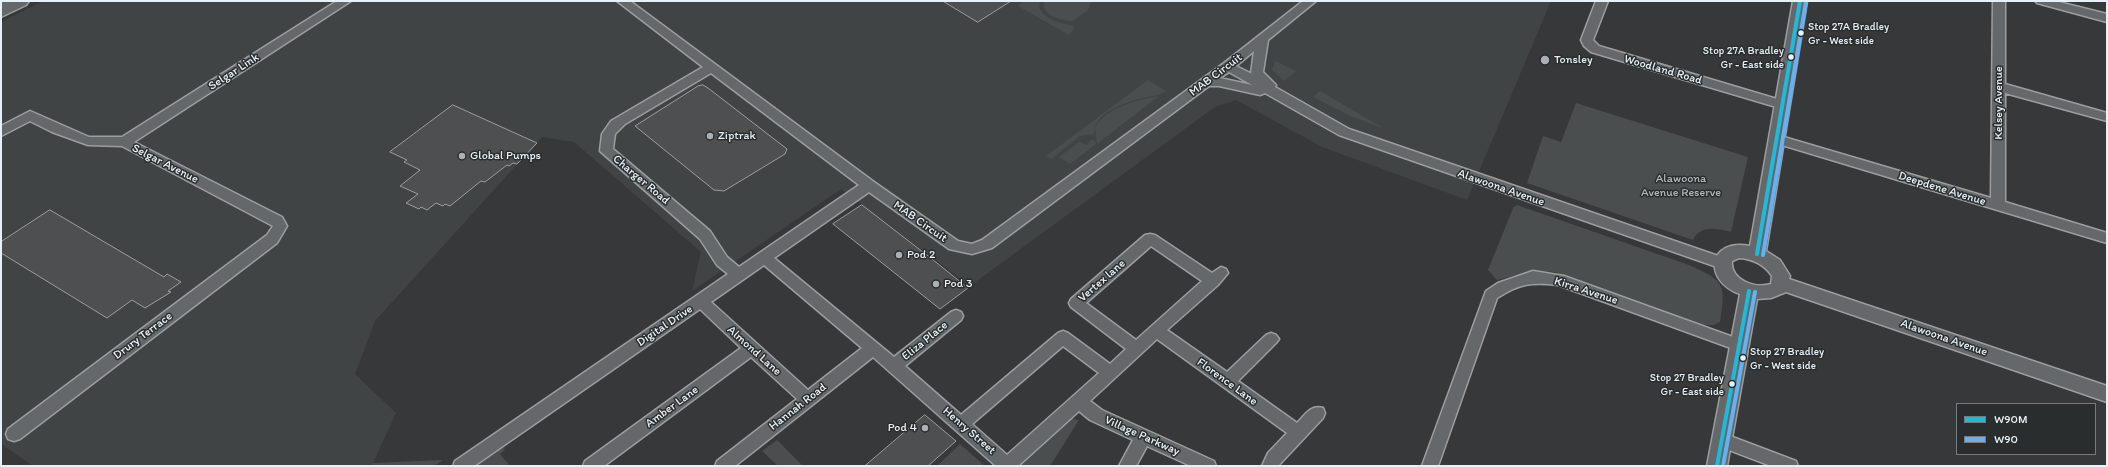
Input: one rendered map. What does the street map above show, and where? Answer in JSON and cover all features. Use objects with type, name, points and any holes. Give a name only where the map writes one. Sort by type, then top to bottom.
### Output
[{"type":"highway","points":[[1,13],[20,1]]},
{"type":"highway","points":[[1,13],[29,1]]},
{"type":"street","name":"Selgar Link","points":[[124,142],[345,1]]},
{"type":"street","name":"MAB Circuit","points":[[623,1],[869,185],[954,245],[972,249],[987,244],[1228,66],[1310,1]]},
{"type":"street","name":"Woodland Road","points":[[1602,1],[1587,40],[1588,43],[1595,49],[1783,105]]},
{"type":"street","points":[[1757,254],[1800,1]]},
{"type":"street","name":"Kelsey Avenue","points":[[1998,205],[1999,1]]},
{"type":"street","points":[[2041,1],[2107,18]]},
{"type":"street","name":"MAB Circuit","points":[[1262,39],[1258,73],[1285,99]]},
{"type":"street","name":"Alawoona Avenue","points":[[1228,66],[1344,132],[1441,167],[1722,263]]},
{"type":"street","name":"Charger Road","points":[[711,67],[620,120],[610,128],[605,139],[607,151],[705,235],[722,261],[739,275]]},
{"type":"street","name":"Alawoona Avenue","points":[[1206,82],[1219,82],[1243,86],[1285,99]]},
{"type":"street","points":[[1999,87],[2107,117]]},
{"type":"street","name":"Selgar Avenue","points":[[1,132],[30,115],[57,129],[88,141],[124,142],[277,221],[280,226],[272,239]]},
{"type":"street","name":"Deepdene Avenue","points":[[1777,139],[2107,238]]},
{"type":"street","name":"Digital Drive","points":[[461,466],[869,185]]},
{"type":"street","name":"Drury Terrace","points":[[14,434],[272,239]]},
{"type":"street","name":"Henry Street","points":[[765,258],[894,366],[1008,466],[1217,277],[1150,239]]},
{"type":"street","name":"Vertex lane","points":[[1137,349],[1076,303],[1150,239]]},
{"type":"street","points":[[1737,251],[1757,254],[1773,264],[1778,270],[1781,282],[1779,288],[1766,293],[1748,290],[1732,281],[1723,269],[1722,263],[1724,257],[1737,251]]},
{"type":"street","name":"Kirra Avenue","points":[[1430,466],[1491,295],[1502,287],[1533,277],[1559,280],[1739,345]]},
{"type":"street","name":"Alawoona Avenue","points":[[1781,282],[2107,394]]},
{"type":"street","points":[[1717,466],[1748,290]]},
{"type":"street","name":"Almond Lane","points":[[701,302],[808,399]]},
{"type":"street","name":"Eliza Place","points":[[894,366],[956,316]]},
{"type":"street","name":"Florence Lane","points":[[1157,331],[1298,432]]},
{"type":"street","points":[[961,424],[1063,337],[1110,373]]},
{"type":"street","points":[[1227,382],[1271,339]]},
{"type":"street","name":"Amber Lane","points":[[591,466],[752,348]]},
{"type":"street","name":"Hannah Road","points":[[725,465],[872,348]]},
{"type":"street","name":"Village Parkway","points":[[1079,402],[1096,415],[1208,466]]},
{"type":"street","points":[[1270,466],[1274,458],[1317,412]]},
{"type":"street","points":[[1127,466],[1144,436]]},
{"type":"street","points":[[1722,440],[1790,466]]},
{"type":"shaded area","points":[[43,1],[1551,1],[1467,200],[1322,147],[1236,100],[1215,107],[970,286],[841,189],[692,291],[701,252],[574,142],[542,137],[375,321],[355,374],[396,413],[373,463],[370,466],[33,466],[1,444],[1,22]]},
{"type":"green space","points":[[1025,1],[1040,1],[1039,7],[1045,16],[1073,26],[1074,29],[1069,35],[1018,6]]},
{"type":"green space","points":[[1044,1],[1091,1],[1088,10],[1073,21],[1053,17],[1046,11]]},
{"type":"green space","points":[[1275,61],[1296,71],[1284,81],[1272,70]]},
{"type":"green space","points":[[1148,80],[1166,91],[1127,103],[1111,110],[1104,114],[1099,120],[1095,126],[1094,134],[1080,136],[1051,159],[1046,156]]},
{"type":"green space","points":[[1320,91],[1385,129],[1353,117],[1313,97]]},
{"type":"green space","points":[[1159,96],[1097,144],[1095,129],[1105,115],[1132,102]]},
{"type":"green space","name":"Alawoona Avenue Reserve","points":[[1576,103],[1748,157],[1731,232],[1720,229],[1704,230],[1696,235],[1693,240],[1527,183],[1543,136],[1561,142]]},
{"type":"green space","points":[[1091,140],[1094,140],[1096,144],[1070,164],[1059,157],[1079,142],[1087,145]]},
{"type":"green space","points":[[1517,205],[1689,265],[1710,275],[1720,285],[1722,291],[1723,299],[1720,322],[1714,325],[1701,325],[1555,272],[1532,271],[1497,280],[1488,270],[1513,208]]},
{"type":"green space","points":[[1070,418],[1079,420],[1050,466],[1017,466]]},
{"type":"green space","points":[[777,440],[803,466],[778,466],[762,451]]},
{"type":"green space","points":[[960,444],[985,466],[937,466]]},
{"type":"green space","points":[[502,446],[505,450],[500,454],[510,466],[472,466]]},
{"type":"green space","points":[[443,460],[434,466],[370,466],[373,463]]},
{"type":"building","points":[[943,1],[1011,1],[978,22]]},
{"type":"building","name":"Ziptrak","points":[[703,85],[787,149],[785,154],[724,191],[714,190],[635,126],[698,86]]},
{"type":"building","name":"Global Pumps","points":[[453,105],[537,143],[517,164],[513,163],[509,166],[507,165],[485,182],[481,181],[450,206],[445,204],[443,206],[436,203],[427,210],[421,207],[419,209],[406,203],[418,194],[400,186],[420,170],[404,162],[407,160],[390,152]]},
{"type":"building","points":[[862,205],[968,288],[940,309],[833,224]]},
{"type":"building","points":[[50,210],[164,277],[167,274],[181,282],[168,291],[171,292],[145,308],[132,300],[107,318],[1,253],[1,242]]},
{"type":"building","name":"Pod 4","points":[[925,415],[956,441],[928,466],[865,466]]},
{"type":"transit line","name":"W90M","points":[[1757,254],[1800,1]]},
{"type":"transit line","name":"W90","points":[[1763,255],[1806,2]]},
{"type":"transit line","name":"W90M","points":[[1717,466],[1749,291]]},
{"type":"transit line","name":"W90","points":[[1723,466],[1755,292]]},
{"type":"place","name":"Stop 27A Bradley Gr - West side","points":[[1801,33]]},
{"type":"place","name":"Stop 27A Bradley Gr - East side","points":[[1791,57]]},
{"type":"place","name":"Tonsley","points":[[1545,60]]},
{"type":"place","name":"Ziptrak","points":[[710,136]]},
{"type":"place","name":"Global Pumps","points":[[462,156]]},
{"type":"place","name":"Pod 2","points":[[899,255]]},
{"type":"place","name":"Pod 3","points":[[936,284]]},
{"type":"place","name":"Stop 27 Bradley Gr - West side","points":[[1743,358]]},
{"type":"place","name":"Stop 27 Bradley Gr - East side","points":[[1732,384]]},
{"type":"place","name":"Pod 4","points":[[925,428]]}]
